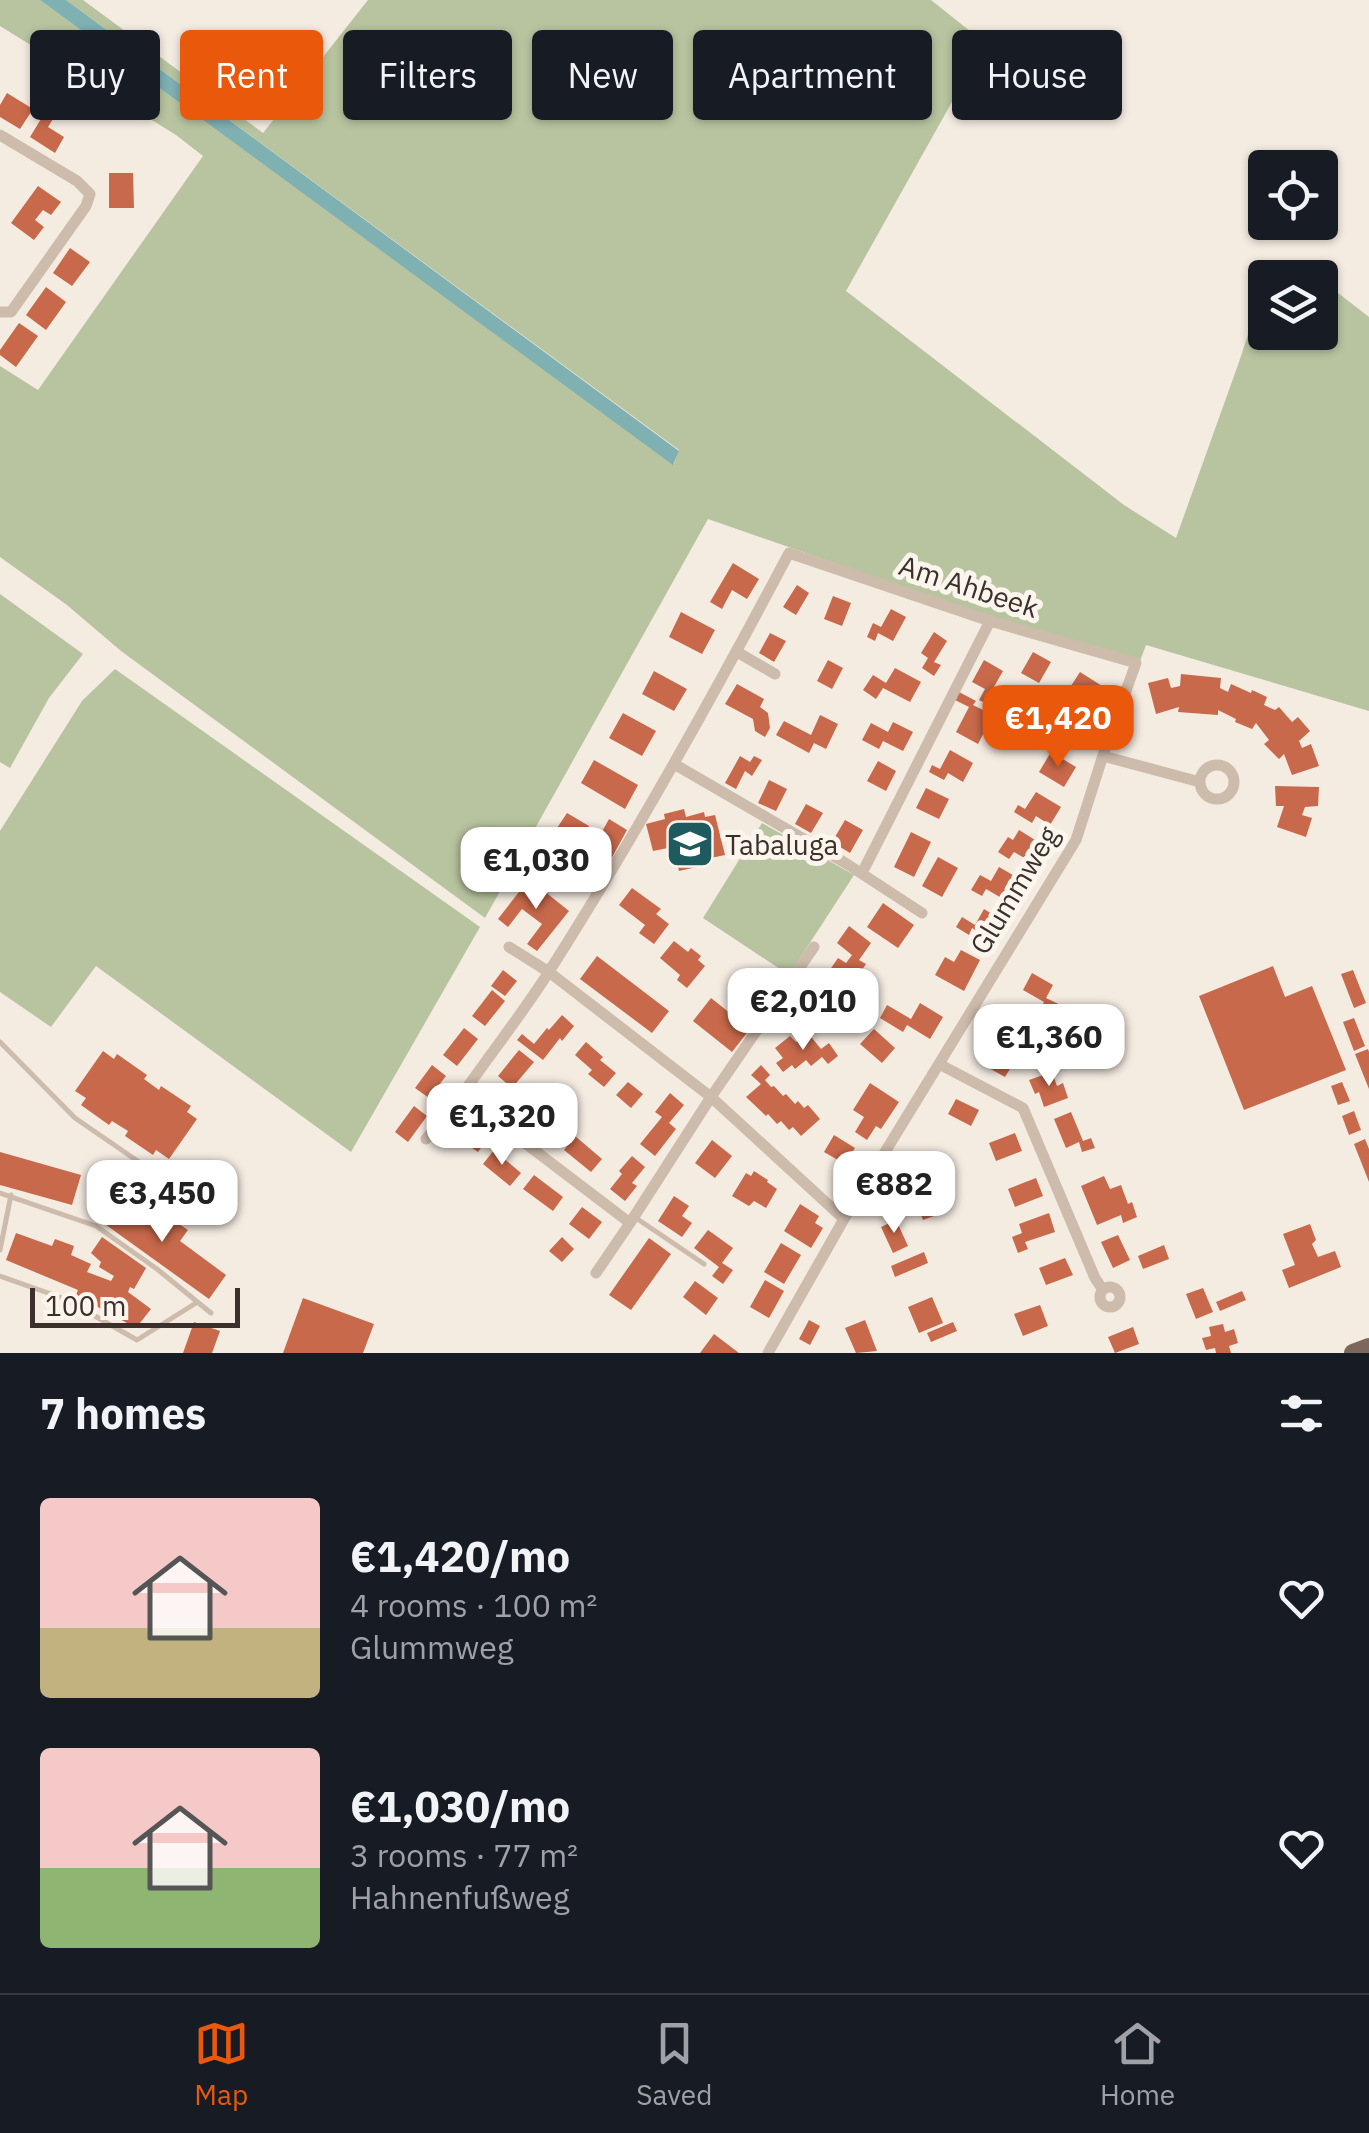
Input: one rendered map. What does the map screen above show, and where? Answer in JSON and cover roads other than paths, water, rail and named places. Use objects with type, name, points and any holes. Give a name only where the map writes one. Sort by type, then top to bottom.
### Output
[{"type":"main road","points":[[1352,1353],[1369,1346]]},
{"type":"street","points":[[0,136],[77,181],[90,194],[86,206],[11,312],[0,312]]},
{"type":"street","name":"Am Ahbeek","points":[[737,652],[789,553],[990,621],[1136,663]]},
{"type":"street","points":[[862,873],[990,621]]},
{"type":"street","points":[[426,1139],[549,972],[737,652],[774,674]]},
{"type":"street","name":"Glummweg","points":[[768,1353],[844,1219],[1076,840],[1136,663]]},
{"type":"street","points":[[1103,756],[1200,782]]},
{"type":"street","points":[[674,764],[862,873],[922,913]]},
{"type":"street","points":[[509,947],[549,972],[711,1098],[844,1219]]},
{"type":"street","points":[[596,1273],[814,947]]},
{"type":"street","points":[[939,1064],[1022,1108],[1094,1278],[1103,1290]]},
{"type":"street","points":[[462,1095],[632,1220]]},
{"type":"lane","points":[[0,1042],[75,1118],[156,1174]]},
{"type":"lane","points":[[0,1192],[96,1226],[211,1313]]},
{"type":"lane","points":[[0,1250],[11,1195]]},
{"type":"lane","points":[[632,1220],[704,1264]]},
{"type":"lane","points":[[0,1276],[65,1299],[137,1340],[197,1302]]},
{"type":"water","points":[[40,0],[66,0],[107,30],[81,30]]},
{"type":"water","points":[[160,69],[180,84],[180,103],[160,88]]},
{"type":"water","points":[[203,120],[229,120],[679,451],[673,465]]},
{"type":"place","name":"Tabaluga","points":[[690,844]]}]
